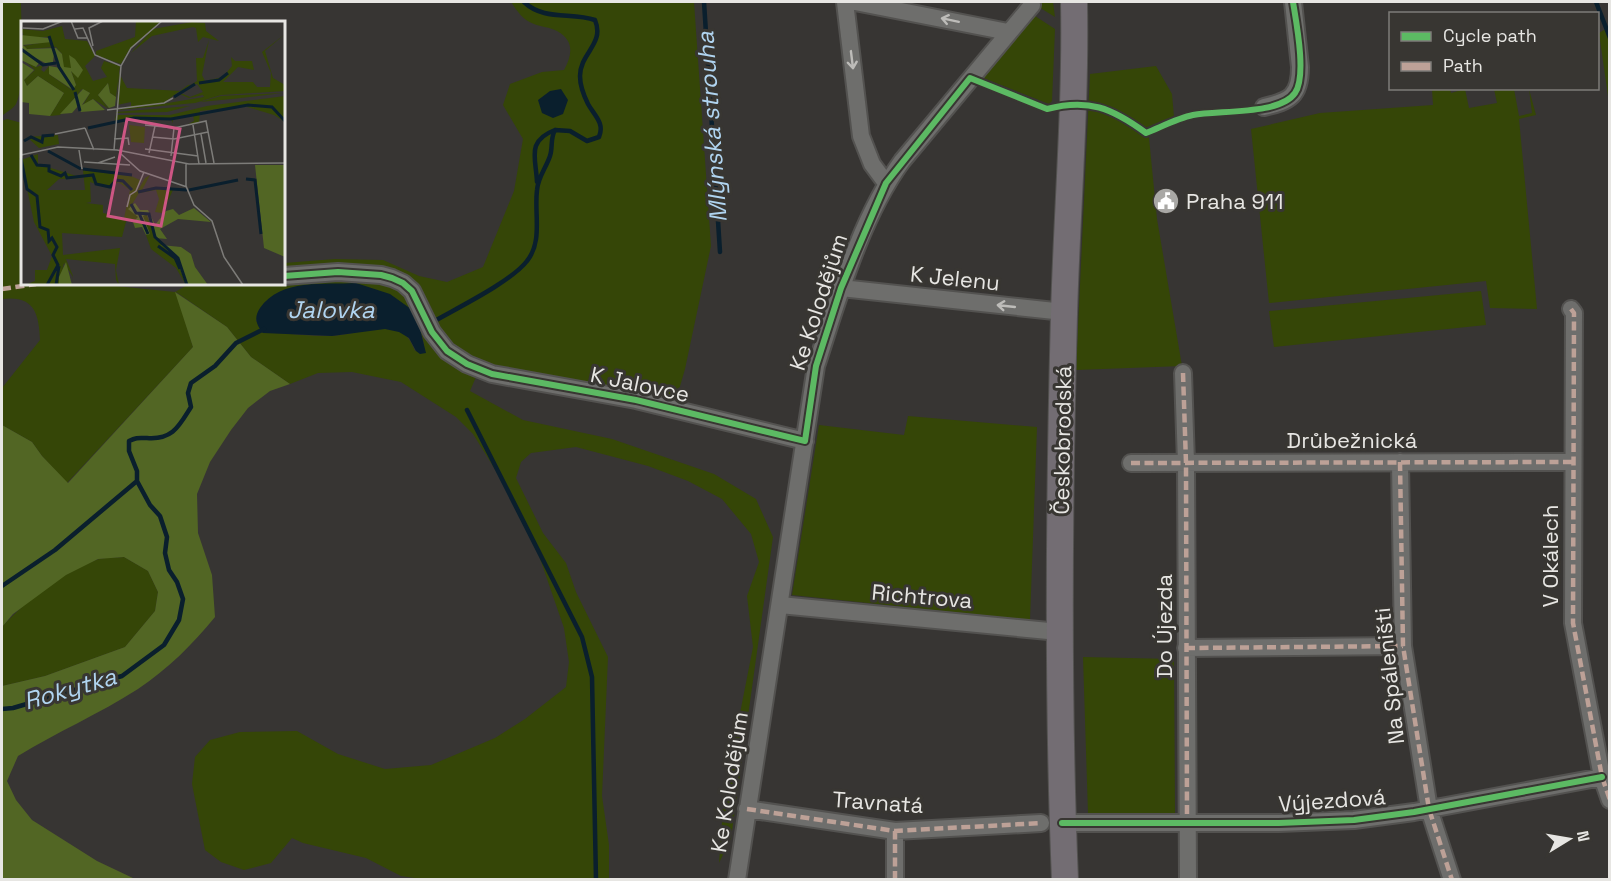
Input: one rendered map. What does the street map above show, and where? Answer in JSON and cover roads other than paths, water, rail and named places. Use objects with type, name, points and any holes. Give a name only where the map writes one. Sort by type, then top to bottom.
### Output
[{"type":"main road","name":"Českobrodská","points":[[1065,879],[1052,823],[1059,632],[1064,312],[1075,63],[1074,2]]},
{"type":"street","points":[[845,2],[861,136],[872,165],[886,183]]},
{"type":"street","points":[[855,2],[1008,32]]},
{"type":"street","points":[[1264,107],[1283,103],[1297,91],[1300,67],[1293,2]]},
{"type":"street","name":"Ke Kolodějům","points":[[737,879],[816,366],[841,288],[886,183],[1032,5]]},
{"type":"street","name":"K Jalovce","points":[[285,276],[338,272],[381,275],[403,283],[412,291],[432,332],[447,351],[467,364],[492,374],[636,399],[805,441]]},
{"type":"street","name":"K Jelenu","points":[[841,288],[1064,312]]},
{"type":"street","name":"V Okálech","points":[[1574,310],[1573,623],[1602,777],[1610,800]]},
{"type":"street","name":"Do Újezda","points":[[1183,373],[1186,463],[1188,879]]},
{"type":"street","name":"Na Spáleništi","points":[[1400,462],[1404,646],[1429,809],[1452,879]]},
{"type":"street","name":"Drůbežnická","points":[[1131,464],[1573,462]]},
{"type":"street","name":"Richtrova","points":[[780,605],[1059,632]]},
{"type":"street","points":[[1186,648],[1404,646]]},
{"type":"street","name":"Výjezdová","points":[[1052,823],[1279,823],[1354,820],[1429,809],[1602,777]]},
{"type":"street","name":"Travnatá","points":[[747,809],[896,831],[1052,823]]},
{"type":"street","points":[[895,879],[896,831]]},
{"type":"water","points":[[561,89],[568,100],[563,114],[553,118],[542,113],[538,100],[550,91]]},
{"type":"water","name":"Jalovka","points":[[356,283],[390,294],[411,309],[418,321],[426,353],[420,354],[416,351],[409,338],[399,332],[385,329],[332,336],[263,333],[259,330],[256,318],[258,311],[269,298],[279,292],[304,285]]},
{"type":"waterway","name":"Rokytka","points":[[431,323],[509,278],[527,261],[535,245],[538,185],[550,156],[555,130],[570,131],[587,141],[599,137],[600,123],[588,104],[580,76],[581,68],[597,36],[595,20],[540,12],[524,2]]},
{"type":"waterway","name":"Mlýnská strouha","points":[[704,2],[720,252]]},
{"type":"waterway","points":[[1596,2],[1610,38]]},
{"type":"waterway","points":[[537,182],[536,145],[546,134],[555,130]]},
{"type":"waterway","name":"Rokytka","points":[[2,709],[13,708],[122,676],[164,645],[179,620],[183,599],[177,582],[169,570],[165,553],[167,537],[160,516],[150,505],[137,481],[137,471],[129,451],[129,441],[138,438],[163,437],[174,430],[191,407],[188,393],[191,383],[215,366],[236,343],[264,329]]},
{"type":"waterway","points":[[467,410],[582,637],[592,677],[596,880]]},
{"type":"waterway","points":[[2,586],[55,550],[137,481]]},
{"type":"place","name":"Praha 911","points":[[1166,201]]}]
